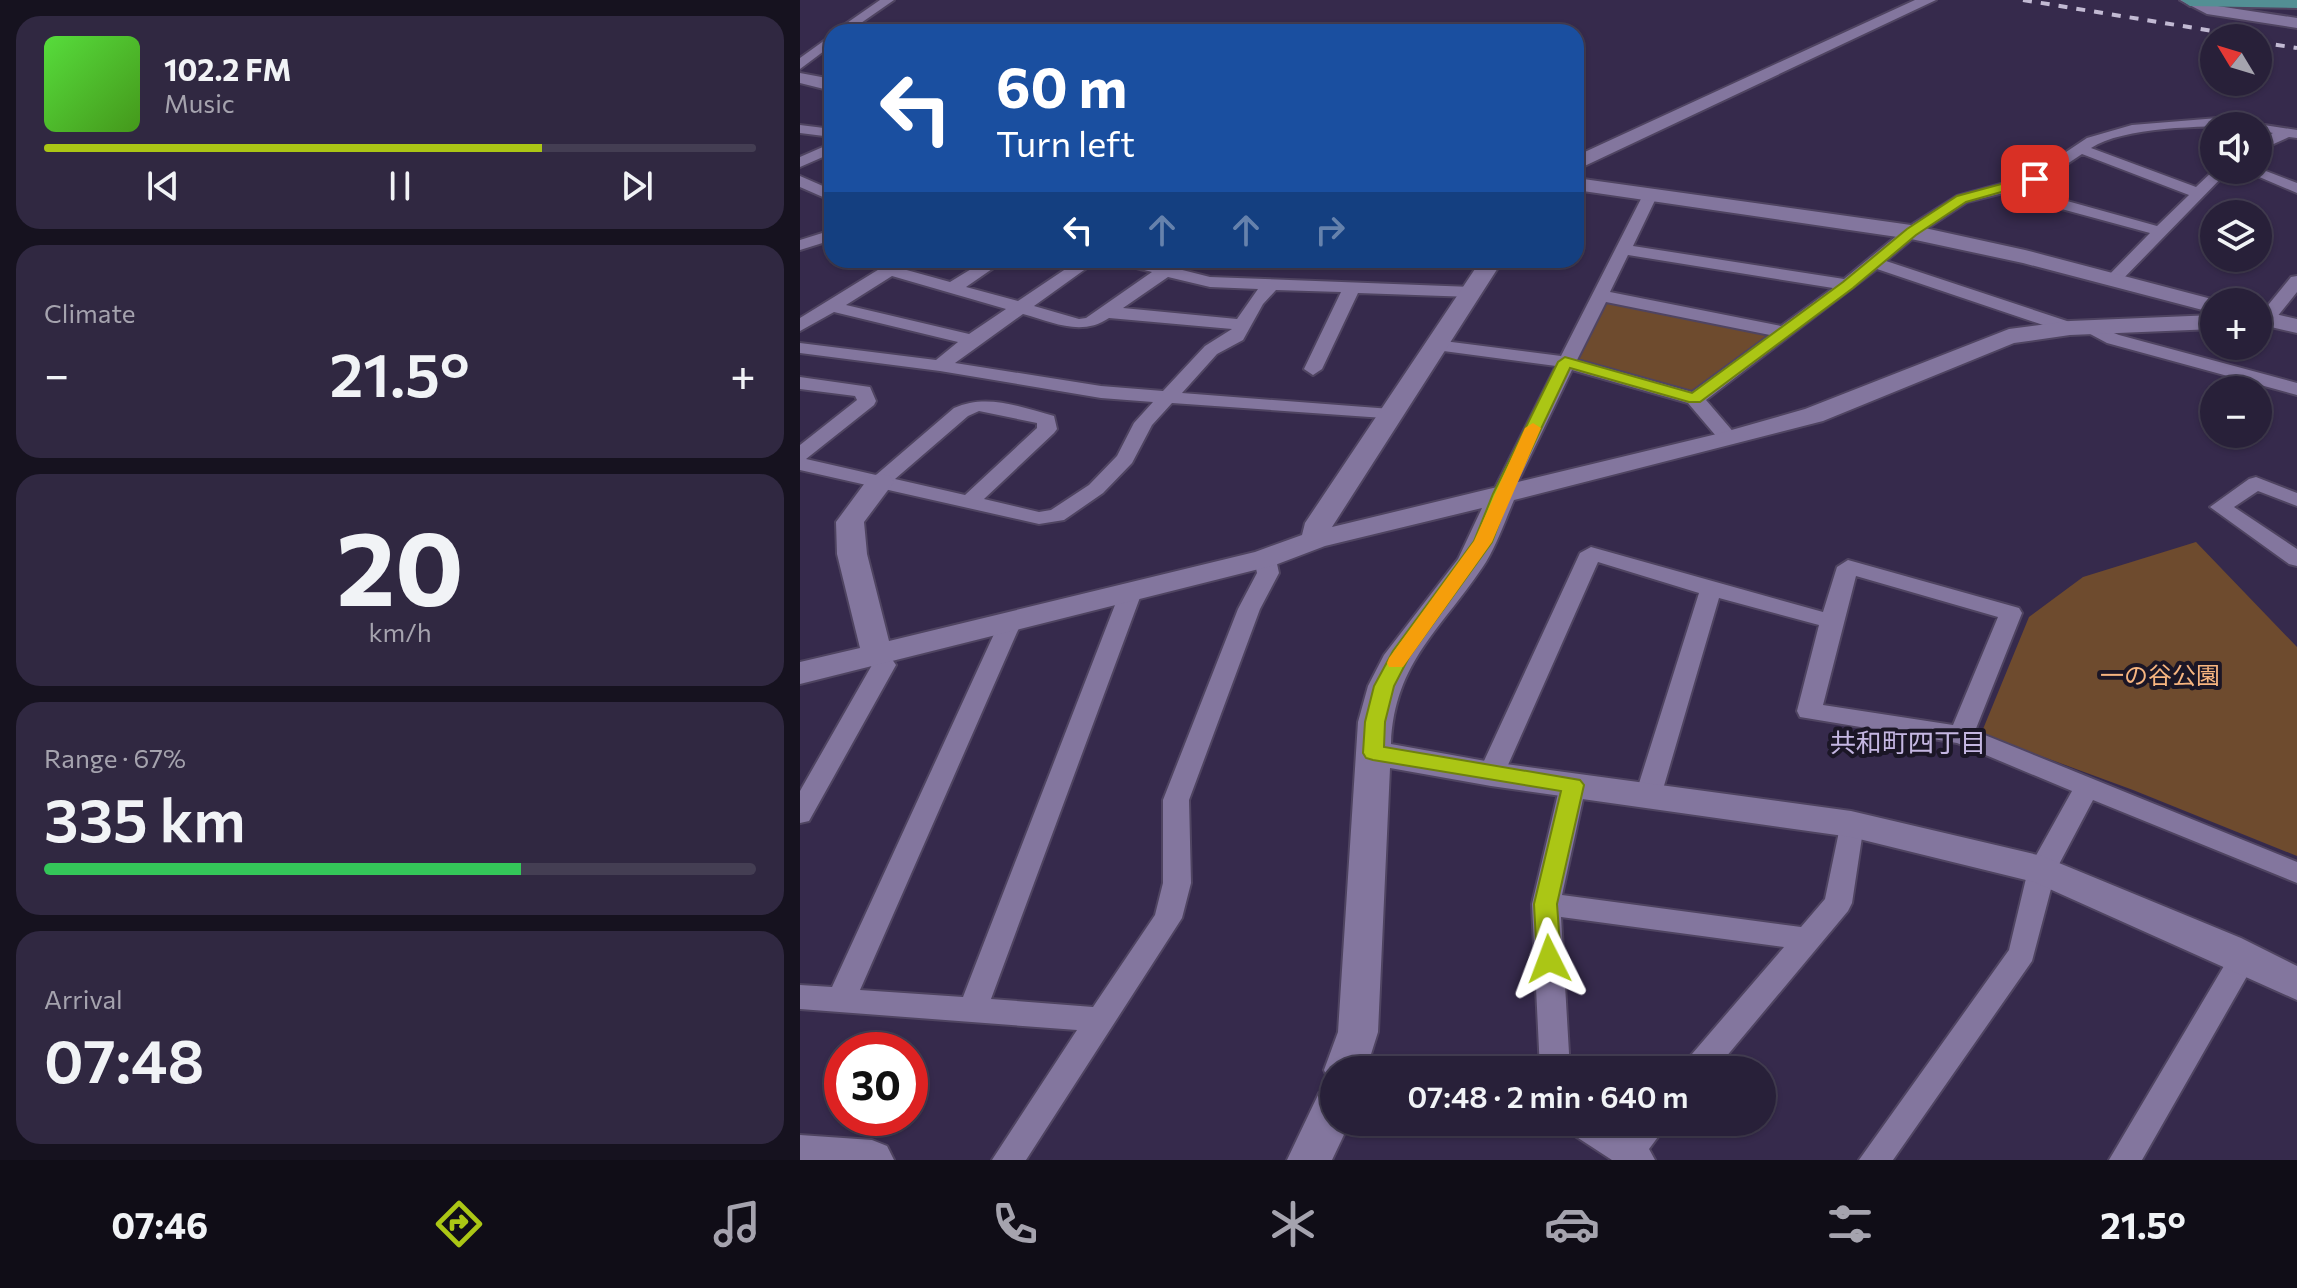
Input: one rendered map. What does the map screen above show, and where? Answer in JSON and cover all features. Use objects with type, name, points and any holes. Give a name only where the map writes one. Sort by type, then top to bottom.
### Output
[{"type":"main road","points":[[2189,0],[2297,2]]},
{"type":"street","points":[[852,24],[888,0]]},
{"type":"street","points":[[1584,160],[1928,0]]},
{"type":"street","points":[[2189,0],[2207,9],[2297,23]]},
{"type":"street","points":[[800,65],[824,46]]},
{"type":"street","points":[[800,78],[824,83]]},
{"type":"street","points":[[1695,399],[1848,285],[1911,232],[1962,199],[2035,179],[2092,141],[2132,129],[2200,123]]},
{"type":"street","points":[[800,129],[824,132]]},
{"type":"street","points":[[2272,129],[2292,133]]},
{"type":"street","points":[[2272,141],[2292,133]]},
{"type":"street","points":[[2081,149],[2198,193]]},
{"type":"street","points":[[800,163],[824,151]]},
{"type":"street","points":[[2272,178],[2297,188]]},
{"type":"street","points":[[800,181],[824,192]]},
{"type":"street","points":[[2112,280],[2207,184]]},
{"type":"street","points":[[1584,185],[1911,232],[2200,302]]},
{"type":"street","points":[[2002,187],[2159,231]]},
{"type":"street","points":[[1350,1056],[1358,1032],[1375,722],[1384,686],[1400,655],[1483,542],[1502,494],[1565,362],[1650,194]]},
{"type":"street","points":[[801,244],[824,237]]},
{"type":"street","points":[[1622,249],[1848,285]]},
{"type":"street","points":[[1874,263],[2113,339],[2297,389]]},
{"type":"street","points":[[800,326],[892,268]]},
{"type":"street","points":[[954,287],[984,268]]},
{"type":"street","points":[[940,366],[972,340],[1078,268]]},
{"type":"street","points":[[1150,268],[1210,282],[1269,287],[1472,292]]},
{"type":"street","points":[[1315,540],[1319,523],[1487,268]]},
{"type":"street","points":[[889,270],[1078,324],[1090,323],[1164,272]]},
{"type":"street","points":[[2272,307],[2297,281]]},
{"type":"street","points":[[800,464],[1039,518],[1057,516],[1096,489],[1125,459],[1144,423],[1211,350],[1237,336],[1255,302],[1269,287]]},
{"type":"street","points":[[1313,369],[1351,289]]},
{"type":"street","points":[[1598,295],[1784,332]]},
{"type":"street","points":[[832,306],[870,318],[972,340]]},
{"type":"street","points":[[1105,312],[1243,325]]},
{"type":"street","points":[[2272,320],[2297,326]]},
{"type":"street","points":[[800,673],[1265,559],[1315,540],[1729,439],[1846,403],[1991,341],[2079,328],[2200,323]]},
{"type":"street","points":[[1436,345],[1565,362],[1695,399],[1729,439]]},
{"type":"street","points":[[800,348],[940,366],[1101,392],[1391,415]]},
{"type":"street","points":[[800,383],[863,391],[867,401],[800,455]]},
{"type":"street","points":[[800,814],[808,787],[884,665],[877,654],[852,554],[850,522],[880,482],[961,412],[976,405],[1047,420],[1047,429],[968,503]]},
{"type":"street","points":[[2297,500],[2256,483],[2220,507],[2297,559]]},
{"type":"street","points":[[1491,774],[1591,553],[1831,621]]},
{"type":"street","points":[[1008,1160],[1168,918],[1177,883],[1176,800],[1249,609],[1268,573],[1265,559]]},
{"type":"street","points":[[1961,735],[2011,613],[1848,567],[1809,711],[1961,735],[2297,873]]},
{"type":"street","points":[[1648,796],[1711,589]]},
{"type":"street","points":[[972,1011],[1131,592]]},
{"type":"street","points":[[842,998],[1011,621]]},
{"type":"street","points":[[1373,753],[1491,774],[1851,824],[2042,870],[2244,957],[2297,984]]},
{"type":"street","points":[[1554,1056],[1546,904],[1573,785]]},
{"type":"street","points":[[1875,1160],[2022,953],[2042,870],[2087,787]]},
{"type":"street","points":[[1709,1056],[1838,903],[1851,824]]},
{"type":"street","points":[[1546,904],[1808,939]]},
{"type":"street","points":[[2125,1160],[2244,957]]},
{"type":"street","points":[[800,997],[1102,1020]]},
{"type":"street","points":[[1309,1160],[1322,1136]]},
{"type":"street","points":[[1602,1136],[1633,1156],[1645,1136]]},
{"type":"street","points":[[800,1154],[872,1160]]},
{"type":"green space","points":[[1609,302],[1765,332],[1768,336],[1694,390],[1684,392],[1582,363],[1577,357],[1602,304]]},
{"type":"green space","name":"一の谷公園","points":[[2196,542],[2297,647],[2297,856],[2133,790],[1981,734],[2029,617],[2083,577]]},
{"type":"railway","points":[[2023,0],[2200,29]]},
{"type":"railway","points":[[2272,44],[2297,48]]},
{"type":"slow traffic","points":[[1396,663],[1483,542],[1533,428]]},
{"type":"district","name":"共和町四丁目","points":[[1908,743]]},
{"type":"route","points":[[1549,959],[1546,904],[1573,785],[1373,753],[1375,722],[1384,686],[1400,655],[1483,542],[1502,494],[1565,362],[1695,399],[1848,285],[1911,232],[1962,199],[2035,179]]}]
